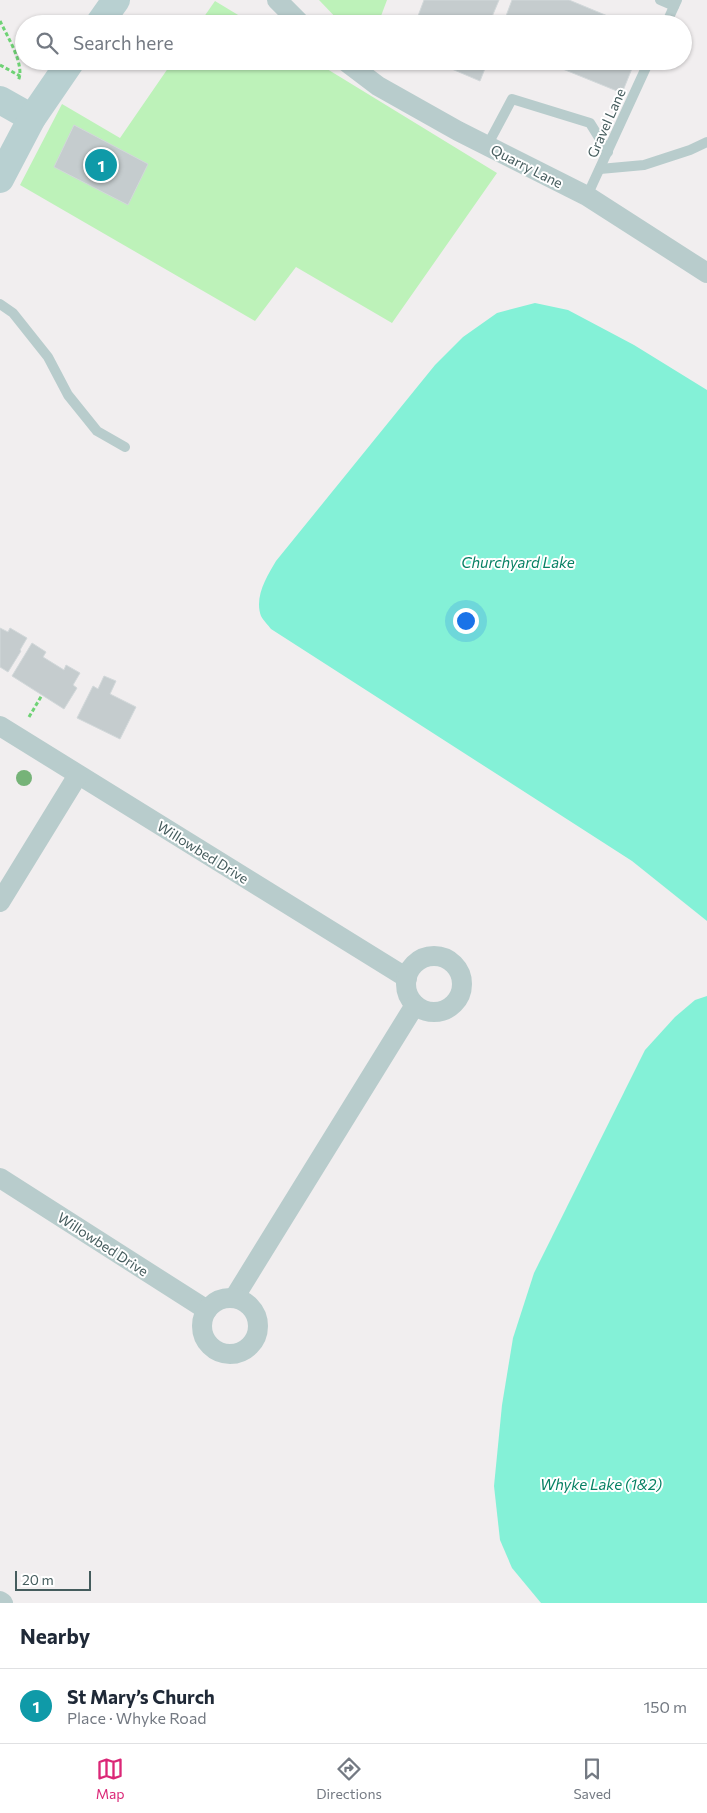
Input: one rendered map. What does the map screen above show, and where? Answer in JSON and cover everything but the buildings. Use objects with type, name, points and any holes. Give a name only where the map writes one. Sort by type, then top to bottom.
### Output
[{"type":"main road","points":[[105,15],[116,0]]},
{"type":"main road","points":[[0,178],[32,118],[65,70]]},
{"type":"main road","points":[[3,101],[32,118]]},
{"type":"street","points":[[277,0],[292,15]]},
{"type":"street","name":"Quarry Lane","points":[[357,70],[378,86],[458,131],[587,196],[707,273]]},
{"type":"street","name":"Willowbed Drive","points":[[0,726],[407,978]]},
{"type":"street","points":[[0,902],[78,775]]},
{"type":"street","points":[[436,956],[445,958],[453,964],[461,976],[462,986],[460,996],[454,1004],[443,1011],[433,1012],[415,1005],[407,992],[407,978],[414,965],[426,957],[436,956]]},
{"type":"street","points":[[234,1298],[415,1005]]},
{"type":"street","name":"Willowbed Drive","points":[[0,1178],[207,1310]]},
{"type":"street","points":[[234,1298],[241,1300],[249,1306],[255,1313],[258,1328],[250,1346],[238,1353],[229,1354],[219,1352],[211,1347],[205,1339],[201,1324],[207,1310],[209,1306],[222,1299],[234,1298]]},
{"type":"lane","points":[[660,0],[675,3],[670,15]]},
{"type":"lane","name":"Gravel Lane","points":[[587,196],[645,70]]},
{"type":"lane","points":[[487,146],[512,99],[590,123],[608,152]]},
{"type":"lane","points":[[600,169],[644,164],[690,150],[707,142]]},
{"type":"lane","points":[[0,304],[13,313],[48,357],[68,395],[98,430],[125,447]]},
{"type":"path","points":[[0,21],[15,54]]},
{"type":"path","points":[[0,65],[20,76]]},
{"type":"path","points":[[3,101],[20,76],[19,70]]},
{"type":"shaded area","points":[[319,0],[387,0],[381,15],[333,15]]},
{"type":"shaded area","points":[[215,1],[238,15],[205,15]]},
{"type":"shaded area","points":[[167,70],[329,70],[497,173],[392,323],[296,267],[255,321],[20,185],[62,104],[120,138]]},
{"type":"water","name":"Churchyard Lake","points":[[535,303],[568,310],[634,345],[707,390],[707,921],[632,861],[271,629],[261,616],[259,609],[262,587],[276,561],[435,365],[463,337],[497,313]]},
{"type":"water","name":"Whyke Lake (1&2)","points":[[707,996],[707,1603],[541,1603],[512,1568],[500,1540],[494,1486],[502,1405],[513,1338],[534,1273],[645,1050],[675,1017],[695,1000]]},
{"type":"place","name":"St Mary’s Church","points":[[101,165]]}]
